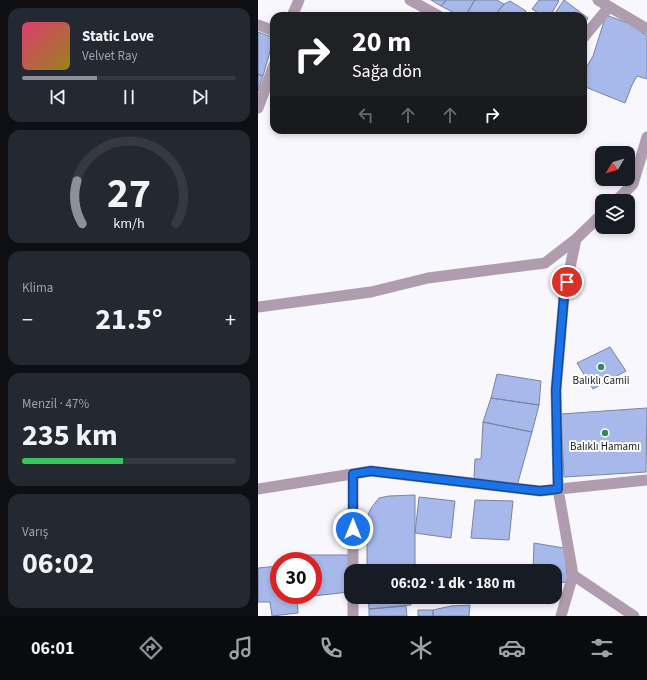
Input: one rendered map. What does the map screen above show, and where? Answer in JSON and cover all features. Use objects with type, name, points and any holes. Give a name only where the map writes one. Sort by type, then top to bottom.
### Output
[{"type":"street","points":[[294,12],[299,0]]},
{"type":"street","points":[[410,0],[431,12]]},
{"type":"street","points":[[598,0],[647,29]]},
{"type":"street","points":[[587,33],[609,7]]},
{"type":"street","points":[[258,25],[270,30]]},
{"type":"street","points":[[258,108],[270,76]]},
{"type":"street","points":[[623,194],[633,184],[647,137]]},
{"type":"street","points":[[258,307],[371,292],[428,278],[545,263],[576,239],[595,221]]},
{"type":"street","points":[[561,616],[574,575],[558,489],[556,390],[564,296],[576,239]]},
{"type":"street","points":[[258,488],[371,471],[540,491],[647,480]]},
{"type":"street","points":[[353,474],[353,564]]},
{"type":"street","points":[[574,575],[634,616]]},
{"type":"street","points":[[353,604],[353,616]]},
{"type":"building","points":[[431,0],[446,0],[441,6]]},
{"type":"building","points":[[446,0],[475,0],[468,12],[452,12],[441,6]]},
{"type":"building","points":[[475,0],[497,0],[504,4],[497,12],[468,12]]},
{"type":"building","points":[[539,0],[559,1],[552,12],[537,12],[532,9]]},
{"type":"building","points":[[564,0],[580,12],[556,12]]},
{"type":"building","points":[[510,1],[526,11],[497,12],[504,4]]},
{"type":"building","points":[[606,15],[630,24],[647,36],[647,79],[637,76],[625,103],[587,88],[587,66],[593,56]]},
{"type":"building","points":[[258,32],[270,36],[270,52],[263,76],[258,74]]},
{"type":"building","points":[[258,74],[263,76],[258,91]]},
{"type":"building","name":"Balıklı Camii","points":[[610,347],[626,371],[593,389],[577,363]]},
{"type":"building","points":[[497,374],[541,381],[539,405],[491,398]]},
{"type":"building","points":[[491,398],[539,405],[532,432],[483,422]]},
{"type":"building","name":"Balıklı Hamamı","points":[[647,408],[646,472],[564,477],[561,414]]},
{"type":"building","points":[[483,422],[532,432],[517,486],[474,478],[475,459],[481,459]]},
{"type":"building","points":[[415,495],[415,564],[367,564],[367,517],[371,508],[379,498]]},
{"type":"building","points":[[419,497],[455,501],[451,538],[415,533]]},
{"type":"building","points":[[475,500],[513,501],[509,540],[471,538]]},
{"type":"building","points":[[534,543],[564,548],[568,582],[562,582],[562,564],[533,564]]},
{"type":"building","points":[[322,555],[348,555],[348,564],[344,564],[344,593],[322,595]]},
{"type":"building","points":[[270,567],[270,602],[258,602],[258,568]]},
{"type":"building","points":[[270,604],[298,604],[298,613],[272,616]]},
{"type":"building","points":[[369,604],[411,604],[411,605],[369,609]]},
{"type":"building","points":[[470,605],[469,616],[433,616],[433,610],[451,606]]},
{"type":"building","points":[[406,606],[407,616],[369,616],[369,609]]},
{"type":"building","points":[[418,610],[433,610],[433,616],[418,616]]},
{"type":"place","name":"Balıklı Camii","points":[[601,367]]},
{"type":"place","name":"Balıklı Hamamı","points":[[605,433]]},
{"type":"route","points":[[353,529],[353,474],[371,471],[540,491],[558,489],[556,390],[564,296],[567,282]]}]
